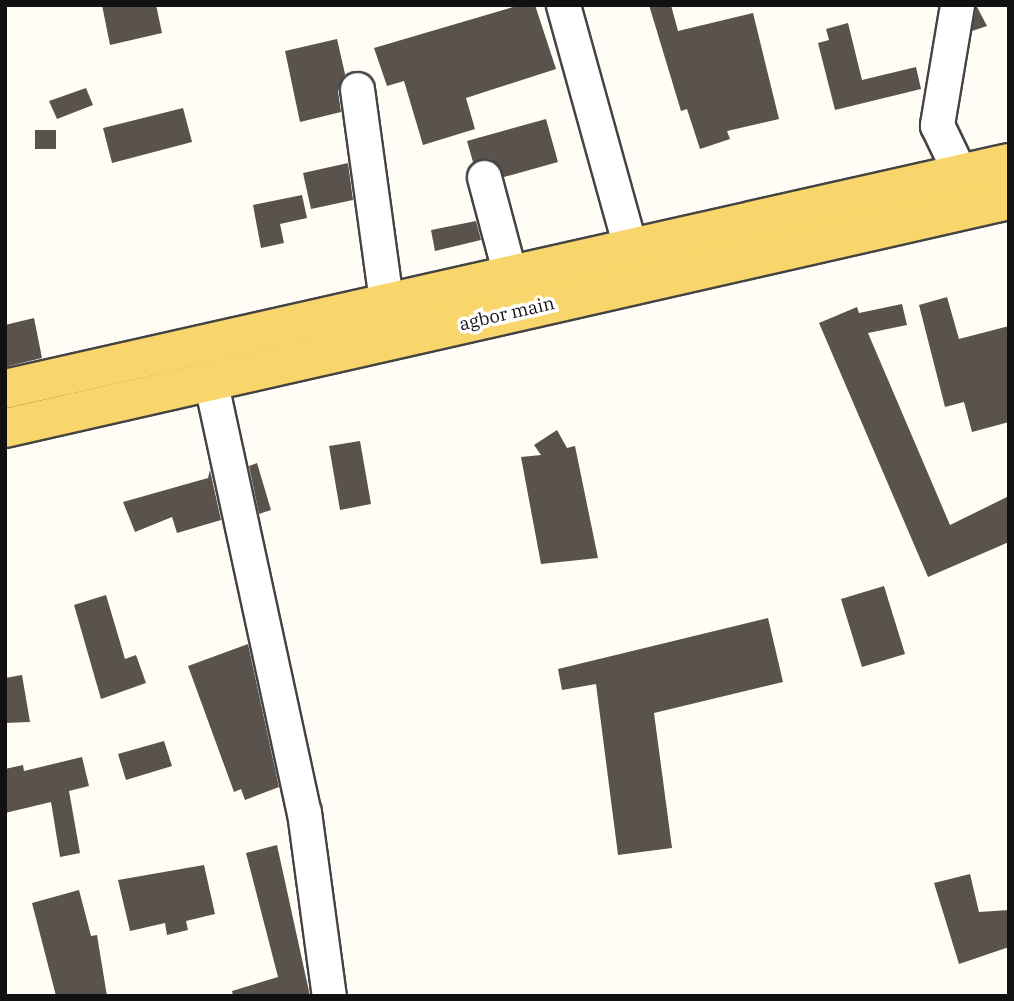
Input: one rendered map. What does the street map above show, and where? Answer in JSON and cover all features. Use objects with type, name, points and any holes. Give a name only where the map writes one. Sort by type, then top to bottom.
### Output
[{"type":"main road","name":"agbor main","points":[[5,389],[1009,163]]},
{"type":"main road","name":"agbor main","points":[[5,428],[210,379],[392,342],[1009,200]]},
{"type":"street","points":[[563,5],[631,246]]},
{"type":"street","points":[[957,5],[937,125],[960,173]]},
{"type":"street","points":[[358,89],[392,342]]},
{"type":"street","points":[[484,177],[510,275]]},
{"type":"street","points":[[210,379],[304,812],[329,996]]},
{"type":"building","points":[[102,5],[156,5],[162,33],[110,45]]},
{"type":"building","points":[[520,5],[535,5],[556,69],[466,98],[475,129],[423,145],[404,81],[387,86],[374,48]]},
{"type":"building","points":[[649,5],[671,5],[678,31],[753,13],[779,119],[727,131],[730,139],[700,149],[687,109],[681,111]]},
{"type":"building","points":[[976,5],[987,26],[972,31],[976,8]]},
{"type":"building","points":[[848,23],[862,80],[916,67],[921,89],[835,110],[818,43],[829,40],[826,29]]},
{"type":"building","points":[[337,39],[345,74],[338,91],[341,112],[300,122],[285,51]]},
{"type":"building","points":[[86,88],[93,105],[57,119],[49,101]]},
{"type":"building","points":[[183,108],[192,142],[112,163],[103,128]]},
{"type":"building","points":[[546,119],[558,162],[504,177],[490,159],[473,162],[467,141]]},
{"type":"building","points":[[35,130],[56,130],[56,149],[35,149]]},
{"type":"building","points":[[348,163],[353,200],[311,209],[303,173]]},
{"type":"building","points":[[302,195],[307,218],[280,224],[284,243],[261,248],[253,205]]},
{"type":"building","points":[[476,221],[481,240],[435,251],[431,230]]},
{"type":"building","points":[[947,297],[959,339],[1009,326],[1009,422],[972,432],[964,402],[945,407],[919,305]]},
{"type":"building","points":[[902,304],[907,325],[868,333],[950,525],[1009,496],[1009,542],[928,577],[819,323],[857,307],[859,313]]},
{"type":"building","points":[[34,318],[42,358],[5,367],[5,325]]},
{"type":"building","points":[[557,430],[567,448],[575,446],[598,558],[541,564],[521,457],[541,455],[534,445]]},
{"type":"building","points":[[360,441],[371,504],[340,510],[329,446]]},
{"type":"building","points":[[257,463],[271,510],[259,514],[249,466]]},
{"type":"building","points":[[210,470],[221,520],[177,533],[172,517],[135,532],[123,502],[208,478]]},
{"type":"building","points":[[884,586],[905,654],[862,667],[841,599]]},
{"type":"building","points":[[106,595],[125,659],[136,655],[146,683],[101,699],[74,605]]},
{"type":"building","points":[[768,618],[783,682],[654,713],[672,848],[618,855],[596,684],[562,690],[558,669]]},
{"type":"building","points":[[248,644],[279,787],[245,800],[241,789],[234,792],[188,666]]},
{"type":"building","points":[[22,675],[30,722],[5,723],[5,678]]},
{"type":"building","points":[[164,741],[172,766],[126,780],[118,754]]},
{"type":"building","points":[[82,757],[89,786],[69,791],[80,853],[60,857],[51,802],[5,813],[5,769],[23,765],[24,771]]},
{"type":"building","points":[[277,845],[310,996],[233,996],[232,991],[278,977],[246,853]]},
{"type":"building","points":[[204,865],[215,914],[186,921],[188,930],[167,935],[165,923],[130,931],[118,880]]},
{"type":"building","points":[[970,874],[979,912],[1009,910],[1009,947],[959,964],[934,883]]},
{"type":"building","points":[[79,890],[91,936],[97,935],[107,996],[56,996],[32,903]]}]
